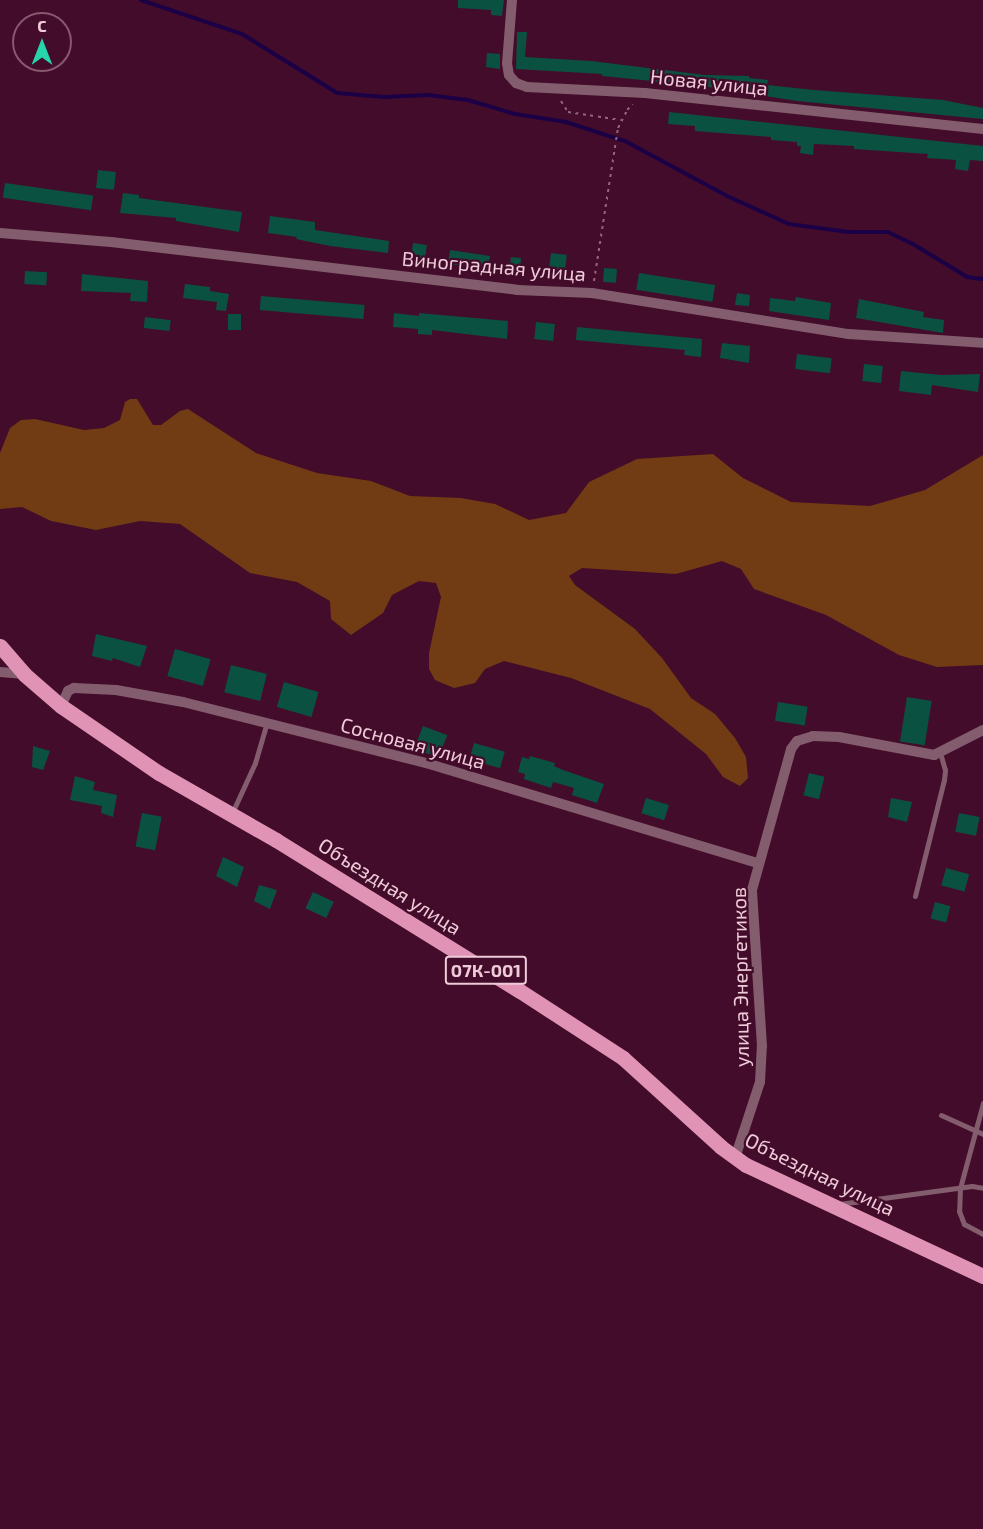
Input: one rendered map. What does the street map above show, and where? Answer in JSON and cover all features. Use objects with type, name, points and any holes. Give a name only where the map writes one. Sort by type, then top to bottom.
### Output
[{"type":"main road","name":"Объездная улица","points":[[0,646],[24,674],[61,706],[159,774],[231,814],[510,985],[622,1058],[735,1158],[831,1205],[981,1271]]},
{"type":"street","name":"Новая улица","points":[[512,0],[507,63],[509,75],[516,83],[527,87],[645,93],[983,129]]},
{"type":"street","name":"Виноградная улица","points":[[0,234],[111,242],[517,290],[592,293],[849,334],[983,343]]},
{"type":"street","points":[[0,672],[24,674]]},
{"type":"street","name":"Сосновая улица","points":[[61,706],[68,692],[74,688],[116,690],[183,702],[426,763],[758,863]]},
{"type":"street","name":"улица Энергетиков","points":[[735,1158],[760,1082],[762,1046],[752,890],[791,749],[797,741],[813,736],[839,737],[934,755],[983,730]]},
{"type":"lane","points":[[231,814],[255,763],[267,722]]},
{"type":"lane","points":[[915,896],[944,780],[945,770],[940,752]]},
{"type":"lane","points":[[983,1103],[960,1188],[959,1211],[964,1224],[983,1234]]},
{"type":"lane","points":[[940,1115],[983,1134]]},
{"type":"lane","points":[[831,1205],[960,1188],[983,1188]]},
{"type":"path","points":[[552,88],[568,112],[622,120]]},
{"type":"path","points":[[592,293],[618,128],[627,110],[645,93]]},
{"type":"shaded area","points":[[137,399],[153,425],[161,425],[180,411],[188,409],[256,453],[317,473],[371,481],[410,496],[461,498],[495,504],[529,520],[566,513],[589,482],[637,459],[713,454],[743,478],[791,502],[870,506],[925,490],[983,455],[983,665],[937,667],[899,655],[826,615],[754,589],[741,569],[722,561],[676,574],[582,568],[569,576],[575,585],[635,629],[662,658],[691,698],[715,714],[735,738],[746,757],[748,778],[740,786],[723,777],[706,754],[650,709],[571,678],[504,661],[485,669],[475,683],[454,688],[435,680],[429,669],[429,653],[441,597],[436,583],[419,581],[392,595],[383,613],[351,635],[331,619],[330,601],[297,582],[250,573],[180,524],[140,521],[96,530],[51,521],[22,507],[0,509],[0,453],[10,428],[21,420],[35,419],[84,430],[104,428],[120,420],[125,402]]},
{"type":"building","points":[[458,0],[504,0],[502,16],[491,15],[491,10],[458,8]]},
{"type":"building","points":[[517,32],[527,32],[525,57],[591,61],[705,75],[749,76],[749,78],[768,80],[767,85],[943,100],[983,108],[983,119],[797,101],[702,86],[602,76],[602,74],[516,69]]},
{"type":"building","points":[[487,53],[500,54],[500,69],[486,67]]},
{"type":"building","points":[[669,112],[983,146],[983,161],[970,160],[968,171],[955,169],[956,160],[927,158],[928,154],[854,149],[854,146],[814,144],[813,155],[800,153],[801,146],[797,146],[797,142],[771,140],[771,137],[695,131],[695,126],[668,124]]},
{"type":"building","points":[[98,170],[116,172],[114,190],[96,188]]},
{"type":"building","points":[[5,183],[93,195],[91,210],[3,198]]},
{"type":"building","points":[[123,193],[139,195],[139,198],[242,212],[239,232],[176,221],[176,218],[120,213]]},
{"type":"building","points":[[270,216],[315,222],[315,230],[389,241],[388,253],[330,246],[296,239],[297,237],[268,233]]},
{"type":"building","points":[[413,243],[427,245],[424,262],[411,260]]},
{"type":"building","points":[[450,250],[490,256],[488,268],[448,264]]},
{"type":"building","points":[[551,253],[567,255],[565,272],[549,270]]},
{"type":"building","points":[[511,257],[521,258],[520,272],[509,270]]},
{"type":"building","points":[[604,268],[617,269],[616,283],[603,282]]},
{"type":"building","points":[[25,271],[47,272],[46,285],[24,284]]},
{"type":"building","points":[[639,273],[715,285],[712,302],[636,290]]},
{"type":"building","points":[[82,274],[148,281],[147,302],[130,301],[131,293],[81,291]]},
{"type":"building","points":[[185,284],[210,287],[210,291],[229,294],[226,311],[216,310],[217,302],[183,298]]},
{"type":"building","points":[[737,293],[750,295],[749,306],[735,305]]},
{"type":"building","points":[[261,296],[365,305],[363,319],[260,310]]},
{"type":"building","points":[[796,297],[831,303],[829,320],[769,311],[770,298],[795,301]]},
{"type":"building","points":[[859,299],[924,312],[923,317],[944,320],[943,333],[856,318]]},
{"type":"building","points":[[394,313],[508,321],[507,339],[432,330],[432,335],[418,334],[418,329],[393,327]]},
{"type":"building","points":[[228,314],[241,314],[241,330],[228,330]]},
{"type":"building","points":[[145,317],[171,320],[169,331],[144,328]]},
{"type":"building","points":[[536,322],[555,324],[553,341],[534,339]]},
{"type":"building","points":[[577,327],[702,339],[701,357],[684,355],[685,350],[576,340]]},
{"type":"building","points":[[722,343],[750,346],[749,363],[720,358]]},
{"type":"building","points":[[797,354],[832,358],[830,373],[795,369]]},
{"type":"building","points":[[864,364],[883,366],[881,383],[862,381]]},
{"type":"building","points":[[901,371],[941,375],[980,374],[978,392],[932,385],[931,395],[899,391]]},
{"type":"building","points":[[96,634],[147,646],[140,667],[113,658],[112,661],[92,656]]},
{"type":"building","points":[[175,649],[211,659],[203,686],[167,676]]},
{"type":"building","points":[[231,665],[267,674],[260,701],[224,692]]},
{"type":"building","points":[[284,682],[319,692],[311,717],[277,707]]},
{"type":"building","points":[[907,697],[932,701],[925,745],[900,741]]},
{"type":"building","points":[[778,702],[808,707],[805,725],[775,721]]},
{"type":"building","points":[[423,726],[447,735],[439,758],[414,748]]},
{"type":"building","points":[[474,743],[505,752],[500,768],[469,759]]},
{"type":"building","points":[[33,746],[50,751],[43,770],[32,767]]},
{"type":"building","points":[[530,756],[555,763],[554,766],[563,770],[604,784],[597,803],[572,795],[574,788],[553,782],[551,788],[524,779],[525,774],[518,772],[522,757],[529,759]]},
{"type":"building","points":[[809,773],[825,777],[819,799],[803,795]]},
{"type":"building","points":[[75,776],[95,782],[93,790],[117,795],[113,817],[101,813],[102,806],[70,800]]},
{"type":"building","points":[[646,798],[669,805],[664,820],[641,813]]},
{"type":"building","points":[[891,798],[912,802],[907,822],[888,817]]},
{"type":"building","points":[[142,813],[162,817],[155,850],[136,846]]},
{"type":"building","points":[[959,813],[980,817],[976,836],[955,832]]},
{"type":"building","points":[[223,857],[244,867],[237,887],[216,876]]},
{"type":"building","points":[[946,868],[969,874],[965,892],[941,885]]},
{"type":"building","points":[[259,885],[277,890],[270,909],[254,901]]},
{"type":"building","points":[[313,892],[334,902],[326,918],[305,908]]},
{"type":"building","points":[[935,902],[950,906],[946,923],[931,918]]},
{"type":"waterway","points":[[141,0],[242,34],[337,93],[384,97],[428,95],[468,100],[515,114],[566,122],[625,141],[727,196],[789,224],[848,232],[888,232],[913,244],[967,277],[983,279]]}]
